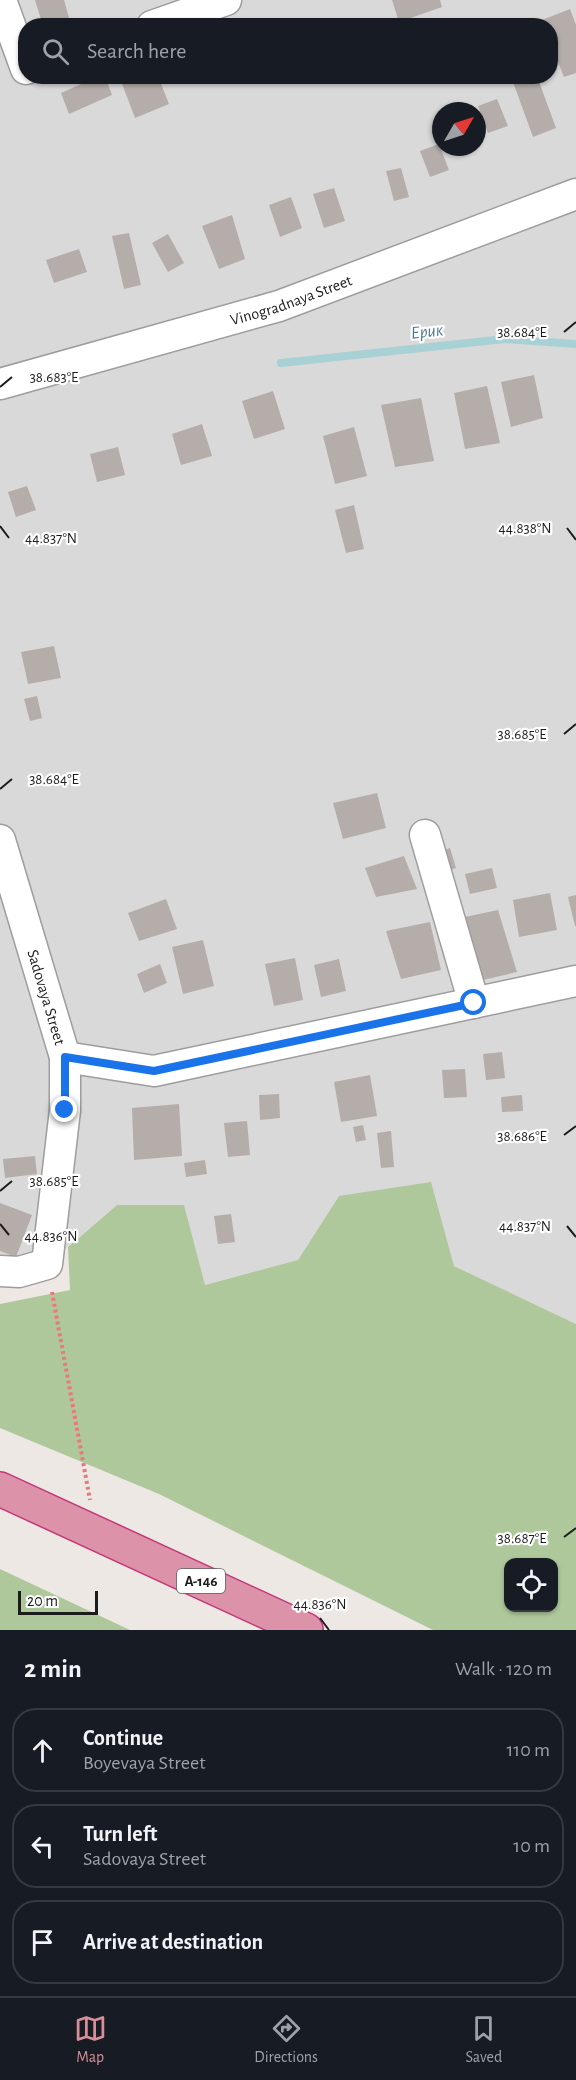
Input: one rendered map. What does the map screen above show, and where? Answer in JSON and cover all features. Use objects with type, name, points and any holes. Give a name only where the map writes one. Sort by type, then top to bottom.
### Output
[{"type":"highway","name":"А-146","points":[[0,1489],[306,1630]]},
{"type":"street","points":[[1,0],[18,47]]},
{"type":"street","points":[[175,18],[226,0]]},
{"type":"street","name":"Vinogradnaya Street","points":[[0,384],[279,306],[576,194]]},
{"type":"street","points":[[425,836],[474,1003]]},
{"type":"street","name":"Sadovaya Street","points":[[0,840],[65,1057],[65,1110],[47,1264]]},
{"type":"street","points":[[65,1057],[154,1071],[576,981]]},
{"type":"street","points":[[0,1271],[19,1272],[47,1264]]},
{"type":"path","points":[[47,1264],[96,1532]]},
{"type":"shaded area","points":[[0,0],[576,0],[576,1324],[454,1266],[339,1196],[298,1260],[205,1285],[117,1205],[47,1264],[0,1263]]},
{"type":"green space","points":[[431,1182],[454,1266],[576,1324],[576,1630],[433,1630],[159,1494],[0,1428],[0,1304],[70,1290],[68,1247],[117,1205],[184,1205],[205,1285],[298,1260],[339,1196]]},
{"type":"green space","points":[[0,1569],[130,1630],[0,1630]]},
{"type":"building","points":[[35,0],[64,0],[69,18],[41,18]]},
{"type":"building","points":[[392,0],[440,0],[442,7],[410,18],[398,18]]},
{"type":"building","points":[[570,9],[576,25],[576,73],[564,77],[558,62],[558,18],[547,18]]},
{"type":"building","points":[[81,84],[108,84],[112,95],[69,114],[61,93]]},
{"type":"building","points":[[122,84],[161,84],[169,104],[135,118]]},
{"type":"building","points":[[514,84],[540,84],[556,128],[533,137]]},
{"type":"building","points":[[497,99],[508,126],[488,133],[486,103]]},
{"type":"building","points":[[432,147],[432,156],[444,156],[449,170],[430,177],[420,151]]},
{"type":"building","points":[[401,168],[409,197],[394,201],[386,171]]},
{"type":"building","points":[[334,188],[345,221],[324,228],[313,194]]},
{"type":"building","points":[[291,197],[302,228],[280,237],[269,205]]},
{"type":"building","points":[[232,215],[245,259],[219,269],[202,226]]},
{"type":"building","points":[[129,233],[141,285],[124,289],[112,236]]},
{"type":"building","points":[[168,234],[184,263],[168,272],[152,243]]},
{"type":"building","points":[[79,249],[87,272],[54,283],[46,260]]},
{"type":"building","points":[[534,375],[543,418],[511,427],[501,382]]},
{"type":"building","points":[[487,386],[500,443],[465,449],[454,393]]},
{"type":"building","points":[[273,391],[285,429],[254,439],[242,401]]},
{"type":"building","points":[[421,398],[434,461],[395,467],[381,405]]},
{"type":"building","points":[[202,424],[212,456],[181,465],[172,434]]},
{"type":"building","points":[[354,427],[367,476],[335,484],[323,436]]},
{"type":"building","points":[[118,447],[125,475],[97,482],[90,454]]},
{"type":"building","points":[[27,486],[36,510],[16,517],[8,492]]},
{"type":"building","points":[[354,505],[364,549],[346,553],[335,510]]},
{"type":"building","points":[[54,646],[61,678],[28,684],[21,652]]},
{"type":"building","points":[[37,696],[42,718],[30,721],[24,699]]},
{"type":"building","points":[[377,793],[386,828],[343,839],[333,803]]},
{"type":"building","points":[[450,848],[456,868],[446,871],[441,851]]},
{"type":"building","points":[[404,856],[417,889],[376,897],[365,868]]},
{"type":"building","points":[[492,868],[497,888],[470,894],[465,874]]},
{"type":"building","points":[[550,893],[557,930],[519,937],[513,900]]},
{"type":"building","points":[[576,895],[576,926],[575,926],[568,897]]},
{"type":"building","points":[[166,899],[177,929],[139,941],[128,913]]},
{"type":"building","points":[[498,910],[517,972],[483,980],[465,917]]},
{"type":"building","points":[[430,922],[441,970],[401,979],[386,931]]},
{"type":"building","points":[[203,940],[214,986],[183,994],[172,947]]},
{"type":"building","points":[[295,958],[303,1000],[274,1006],[265,964]]},
{"type":"building","points":[[339,959],[346,991],[321,997],[314,965]]},
{"type":"building","points":[[160,964],[167,983],[144,993],[137,974]]},
{"type":"building","points":[[502,1052],[505,1078],[486,1080],[483,1054]]},
{"type":"building","points":[[465,1069],[467,1097],[444,1098],[442,1070]]},
{"type":"building","points":[[370,1075],[377,1116],[341,1122],[334,1082]]},
{"type":"building","points":[[279,1094],[280,1118],[260,1120],[259,1095]]},
{"type":"building","points":[[522,1095],[523,1111],[502,1112],[501,1097]]},
{"type":"building","points":[[179,1104],[182,1156],[134,1160],[132,1108]]},
{"type":"building","points":[[247,1121],[250,1155],[228,1157],[224,1123]]},
{"type":"building","points":[[363,1125],[366,1140],[356,1142],[353,1127]]},
{"type":"building","points":[[391,1131],[394,1167],[381,1168],[377,1133]]},
{"type":"building","points":[[35,1156],[37,1174],[5,1178],[3,1159]]},
{"type":"building","points":[[205,1160],[207,1174],[186,1177],[184,1163]]},
{"type":"building","points":[[0,1203],[32,1215],[16,1257],[0,1251]]},
{"type":"building","points":[[231,1214],[235,1242],[218,1244],[214,1216]]},
{"type":"waterway","name":"Ерик","points":[[281,363],[505,339],[576,344]]},
{"type":"route","points":[[65,1110],[65,1057],[154,1071],[474,1003]]}]
